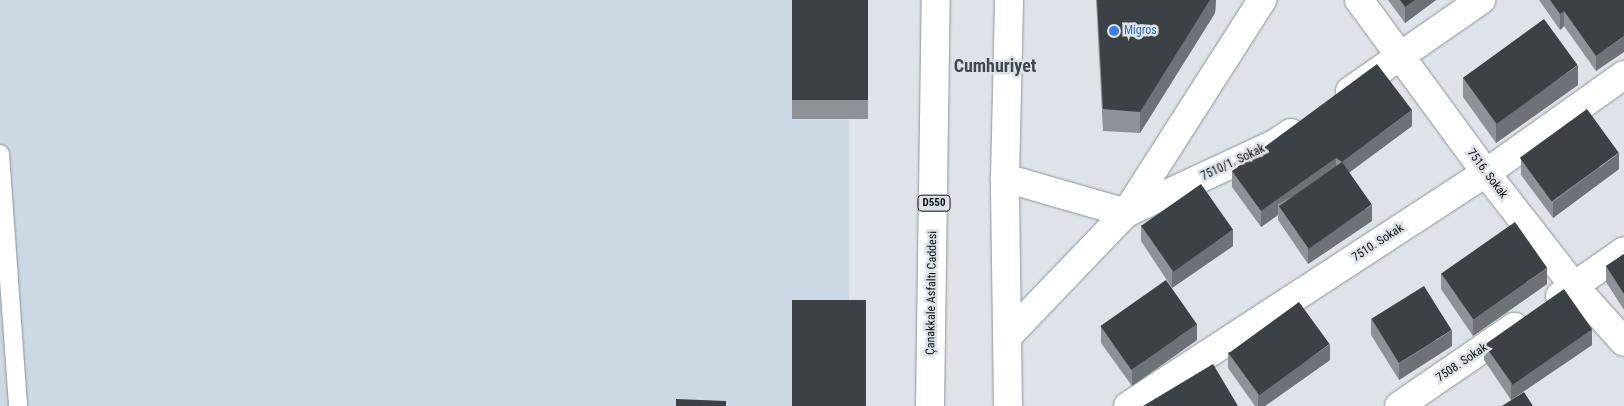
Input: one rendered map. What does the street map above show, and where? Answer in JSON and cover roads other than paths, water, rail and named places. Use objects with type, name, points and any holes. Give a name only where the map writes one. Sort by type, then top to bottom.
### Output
[{"type":"main road","name":"Çanakkale Asfaltı Caddesi","points":[[930,406],[936,0]]},
{"type":"main road","points":[[1008,406],[1005,178],[1009,0]]},
{"type":"main road","points":[[1007,337],[1126,213],[1262,0]]},
{"type":"main road","name":"7516. Sokak","points":[[1359,0],[1486,174],[1574,286],[1624,342]]},
{"type":"main road","name":"7510/1. Sokak","points":[[1126,213],[1276,143],[1481,0]]},
{"type":"main road","name":"7510. Sokak","points":[[1128,406],[1486,174],[1624,75]]},
{"type":"main road","points":[[1005,178],[1126,213]]},
{"type":"main road","name":"7508. Sokak","points":[[1399,406],[1624,251]]},
{"type":"lane","points":[[0,154],[18,406]]},
{"type":"place","name":"Migros","points":[[1114,31]]},
{"type":"district","name":"Cumhuriyet","points":[[995,66]]}]
